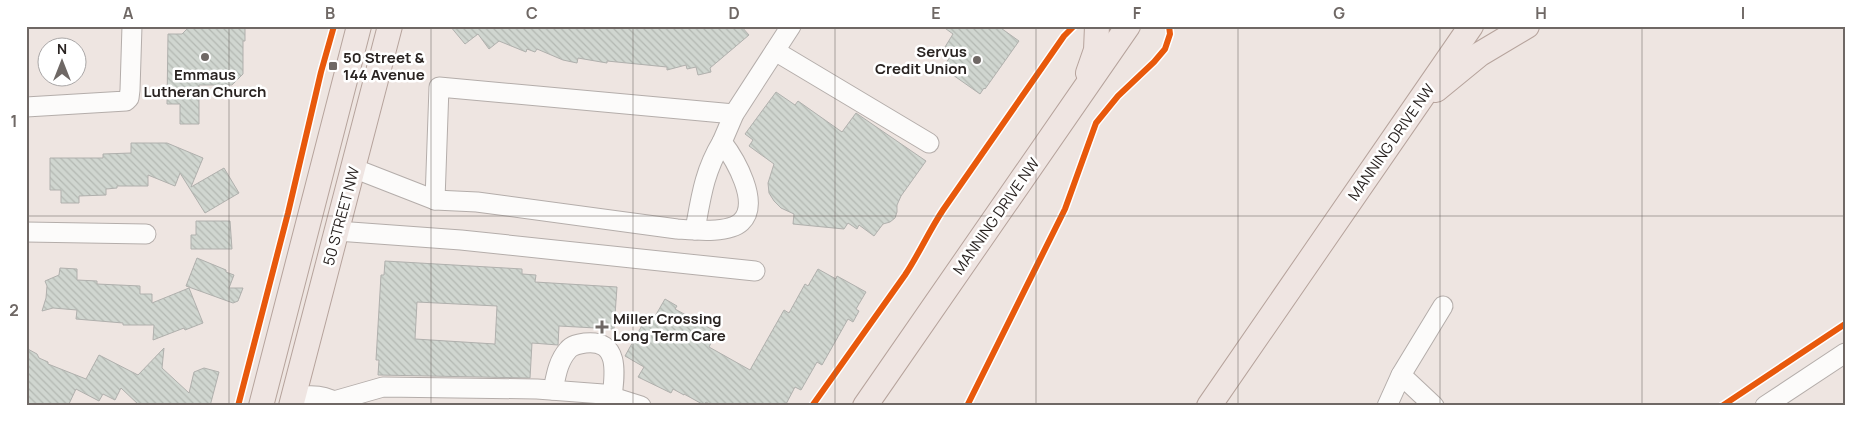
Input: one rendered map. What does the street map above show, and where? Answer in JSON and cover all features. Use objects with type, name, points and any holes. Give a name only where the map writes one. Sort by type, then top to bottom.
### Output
[{"type":"main road","name":"50 STREET NW","points":[[263,397],[359,26]]},
{"type":"main road","name":"50 STREET NW","points":[[296,403],[337,231],[390,26]]},
{"type":"main road","points":[[1078,99],[1096,50],[1097,26]]},
{"type":"main road","name":"MANNING DRIVE NW","points":[[864,406],[1128,26]]},
{"type":"main road","name":"MANNING DRIVE NW","points":[[1209,406],[1471,26]]},
{"type":"main road","points":[[1415,107],[1480,54],[1527,26]]},
{"type":"street","points":[[26,107],[126,101],[129,98],[130,90],[132,26]]},
{"type":"street","points":[[695,230],[704,178],[712,159],[722,142],[734,114],[791,26]]},
{"type":"street","points":[[775,51],[929,144]]},
{"type":"street","points":[[435,200],[439,87],[734,114]]},
{"type":"street","points":[[353,168],[435,200],[477,202],[695,230],[728,228],[740,223],[747,213],[748,197],[733,157],[722,142]]},
{"type":"street","points":[[337,231],[461,240],[755,271]]},
{"type":"street","points":[[26,232],[146,234]]},
{"type":"street","points":[[1387,406],[1401,375],[1443,306]]},
{"type":"street","points":[[553,390],[561,358],[569,348],[577,344],[589,342],[599,344],[608,350],[613,359],[615,368],[612,397]]},
{"type":"street","points":[[1765,406],[1845,353]]},
{"type":"street","points":[[1401,375],[1434,406]]},
{"type":"street","points":[[263,397],[296,403],[315,395],[338,403],[383,387],[553,390],[603,394],[641,406]]},
{"type":"building","name":"Emmaus Lutheran Church","points":[[190,26],[245,26],[243,74],[232,85],[199,85],[199,124],[180,124],[180,104],[167,104],[168,34],[182,34]]},
{"type":"building","points":[[450,26],[741,26],[749,35],[710,68],[711,72],[698,75],[696,67],[687,69],[686,65],[667,70],[667,67],[607,61],[607,63],[578,58],[577,63],[563,60],[537,49],[535,52],[527,49],[526,52],[499,41],[489,49],[478,34],[465,44]]},
{"type":"building","name":"Servus Credit Union","points":[[942,26],[998,26],[1019,41],[980,94],[943,68],[953,52],[945,47],[953,34]]},
{"type":"building","points":[[776,92],[795,105],[798,101],[842,132],[856,113],[926,161],[901,196],[895,218],[883,224],[874,236],[859,225],[857,229],[848,223],[844,229],[793,224],[794,214],[781,208],[774,201],[769,193],[768,183],[774,164],[749,146],[753,140],[745,134]]},
{"type":"building","points":[[131,143],[167,143],[203,158],[191,187],[224,168],[239,193],[205,213],[180,173],[175,186],[148,175],[148,186],[117,186],[117,188],[106,189],[106,195],[79,196],[79,203],[61,203],[61,190],[50,190],[50,158],[103,158],[103,154],[131,153]]},
{"type":"building","points":[[196,221],[230,221],[232,249],[191,249],[191,235],[196,235]]},
{"type":"building","points":[[197,258],[234,275],[229,288],[243,288],[238,301],[233,303],[186,286]]},
{"type":"building","points":[[385,261],[522,269],[522,274],[536,275],[535,282],[617,287],[614,329],[559,326],[558,345],[532,343],[530,378],[378,375],[379,360],[376,360],[381,275],[384,275]],"holes":[[[417,302],[497,306],[495,344],[415,339]]]},
{"type":"building","points":[[60,268],[77,269],[77,280],[97,281],[97,284],[140,286],[140,294],[152,294],[152,303],[189,288],[203,323],[153,340],[154,325],[123,325],[123,323],[76,319],[77,310],[53,308],[42,311],[46,298],[47,286],[45,281],[59,275]]},
{"type":"building","points":[[818,269],[836,279],[837,276],[866,292],[856,309],[859,311],[853,322],[848,319],[822,365],[817,362],[801,390],[795,387],[785,406],[713,406],[706,402],[704,405],[673,389],[671,393],[638,377],[644,367],[625,356],[645,320],[647,321],[650,316],[654,318],[665,299],[677,306],[675,309],[713,330],[707,340],[711,343],[709,347],[750,370],[784,310],[789,313],[805,284],[808,286]]},
{"type":"building","points":[[26,348],[48,362],[48,364],[86,379],[99,355],[138,375],[164,348],[162,368],[189,393],[194,372],[204,368],[219,372],[210,406],[140,406],[121,388],[115,400],[103,394],[99,401],[76,389],[68,406],[26,406]]},
{"type":"cycle path","points":[[238,406],[334,26]]},
{"type":"cycle path","points":[[812,406],[905,275],[943,210],[1064,36],[1074,26]]},
{"type":"cycle path","points":[[967,406],[1065,209],[1096,123],[1118,96],[1165,49],[1170,34],[1169,26]]},
{"type":"cycle path","points":[[1722,406],[1845,324]]},
{"type":"place","name":"Emmaus Lutheran Church","points":[[205,57]]},
{"type":"place","name":"Servus Credit Union","points":[[977,60]]},
{"type":"place","name":"50 Street & 144 Avenue","points":[[333,66]]},
{"type":"place","name":"Miller Crossing Long Term Care","points":[[602,327]]}]
